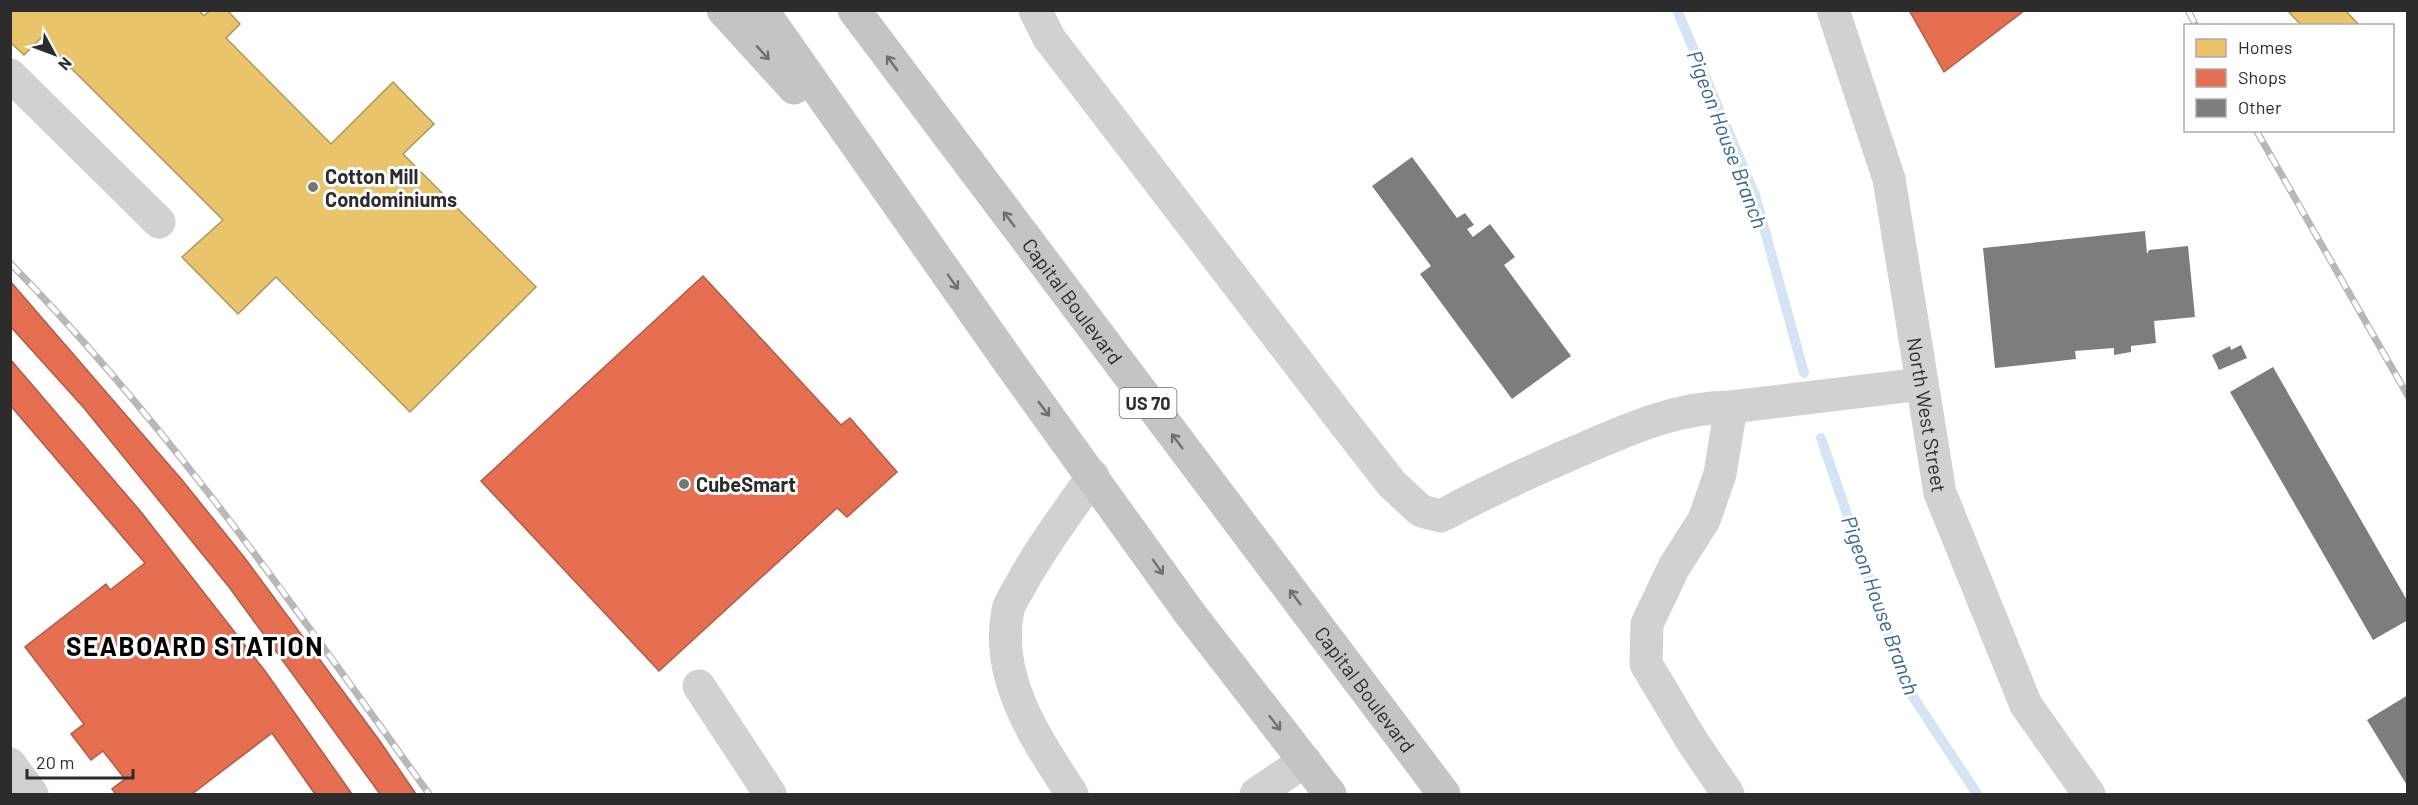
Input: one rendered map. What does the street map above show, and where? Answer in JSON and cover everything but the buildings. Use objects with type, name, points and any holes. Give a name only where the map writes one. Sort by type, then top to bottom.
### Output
[{"type":"main road","points":[[723,10],[897,204],[1191,615],[1330,795]]},
{"type":"main road","points":[[762,10],[927,246]]},
{"type":"main road","name":"Capital Boulevard","points":[[854,10],[1444,795]]},
{"type":"street","points":[[1035,10],[1048,38],[1345,424],[1392,484],[1421,511],[1441,516],[1500,485],[1647,421],[1706,407],[1731,407],[1922,384]]},
{"type":"street","name":"North West Street","points":[[1833,10],[1889,179],[1940,493],[2026,705],[2089,795]]},
{"type":"street","points":[[10,75],[159,222]]},
{"type":"street","points":[[1728,795],[1692,741],[1646,664],[1646,634],[1647,624],[1674,567],[1704,520],[1720,474],[1731,407]]},
{"type":"street","points":[[1072,795],[1042,748],[1014,693],[1007,644],[1008,609],[1029,568],[1093,476]]},
{"type":"street","points":[[699,686],[770,795]]},
{"type":"street","points":[[1256,795],[1305,761]]},
{"type":"street","points":[[10,764],[32,795]]},
{"type":"waterway","name":"Pigeon House Branch","points":[[1677,10],[1755,195],[1804,373]]},
{"type":"waterway","name":"Pigeon House Branch","points":[[1821,438],[1906,686],[1977,794]]},
{"type":"railway","points":[[2188,10],[2195,24]]},
{"type":"railway","points":[[2257,132],[2408,396]]},
{"type":"railway","points":[[10,263],[124,388],[230,521],[429,794]]},
{"type":"place","name":"Cotton Mill Condominiums","points":[[313,187]]},
{"type":"place","name":"CubeSmart","points":[[684,484]]},
{"type":"district","name":"SEABOARD STATION","points":[[195,645]]}]
